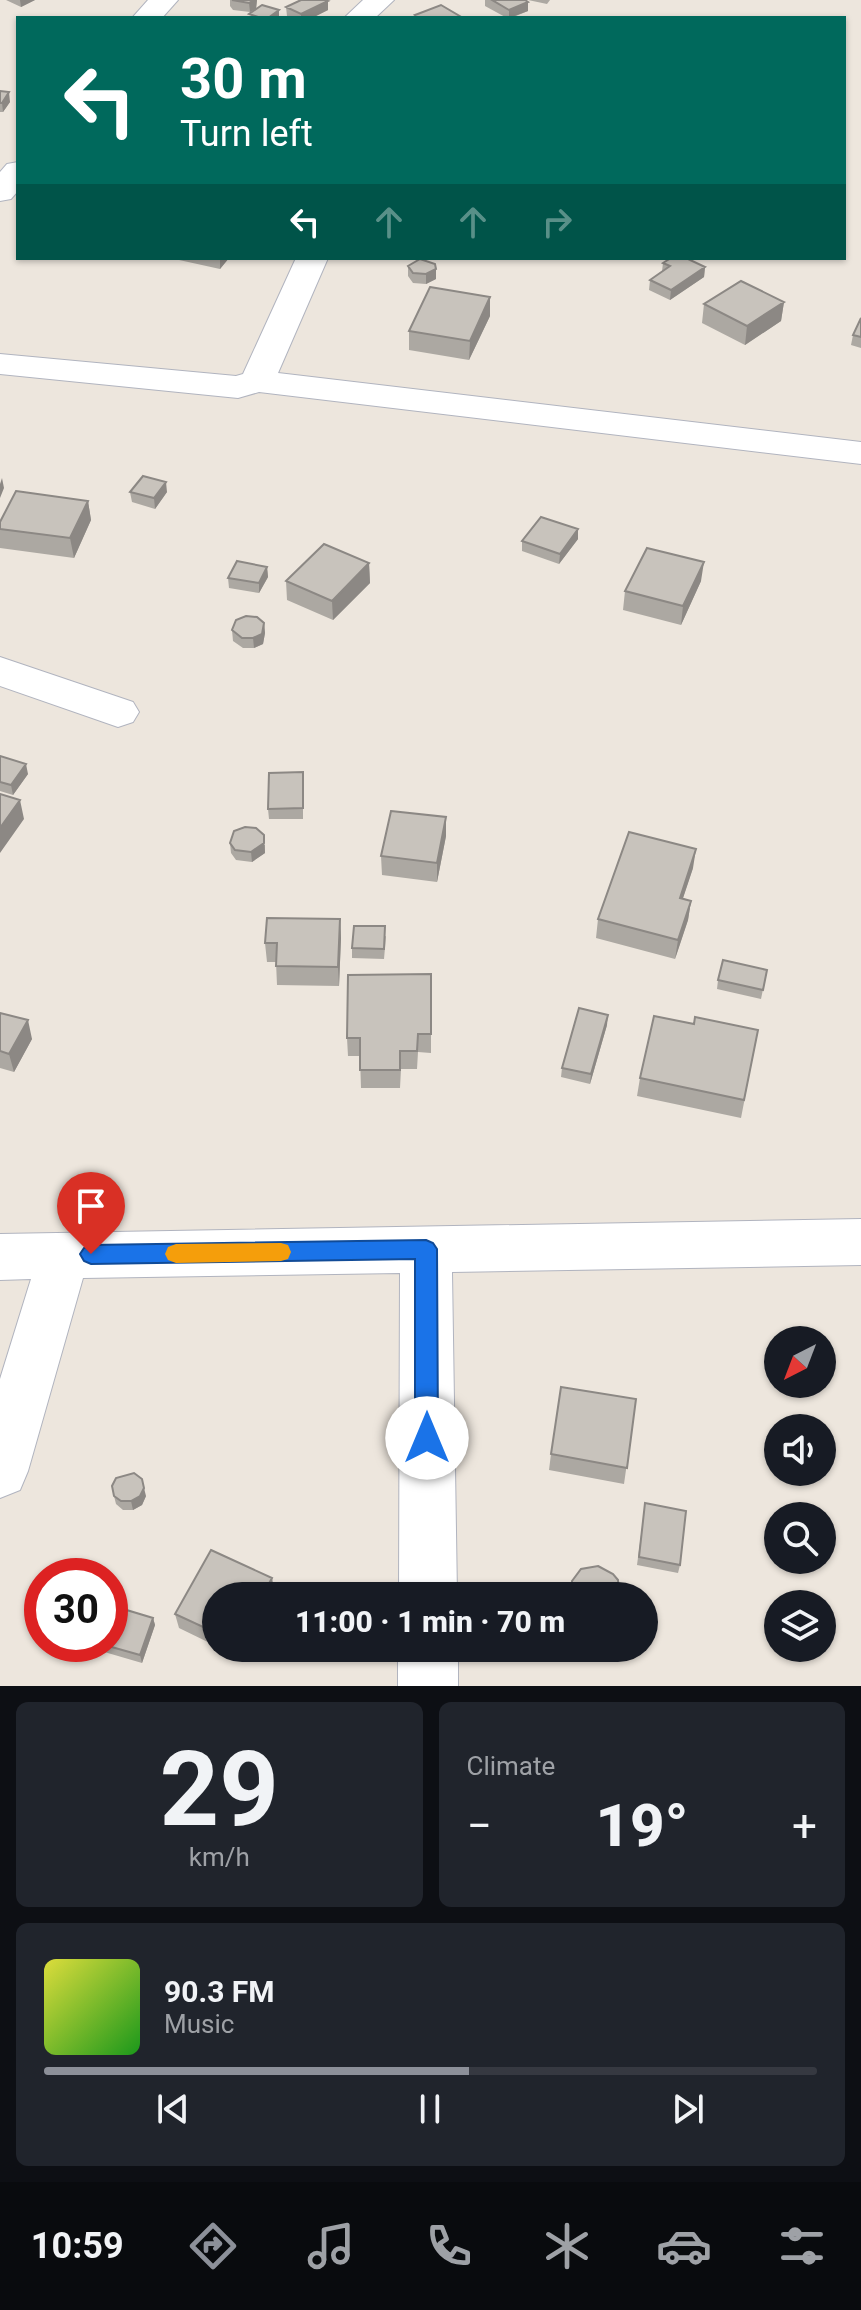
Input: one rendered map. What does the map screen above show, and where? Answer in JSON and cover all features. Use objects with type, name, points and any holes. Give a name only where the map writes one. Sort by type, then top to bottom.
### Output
[{"type":"street","points":[[148,16],[164,0]]},
{"type":"street","points":[[360,16],[380,0]]},
{"type":"street","points":[[0,192],[16,173]]},
{"type":"street","points":[[257,381],[311,260]]},
{"type":"street","points":[[0,364],[238,387],[257,381],[861,453]]},
{"type":"street","points":[[0,671],[118,712]]},
{"type":"street","points":[[0,1257],[861,1242]]},
{"type":"street","points":[[426,1249],[428,1582]]},
{"type":"street","points":[[0,1471],[64,1255]]},
{"type":"street","points":[[428,1662],[428,1686]]},
{"type":"building","points":[[301,0],[328,1],[301,14],[286,7]]},
{"type":"building","points":[[492,0],[525,0],[528,2],[509,10]]},
{"type":"building","points":[[262,5],[279,10],[271,16],[249,14]]},
{"type":"building","points":[[441,5],[460,16],[417,16]]},
{"type":"building","points":[[0,91],[9,92],[2,103],[0,103]]},
{"type":"building","points":[[423,260],[435,264],[436,269],[426,274],[413,273],[408,266]]},
{"type":"building","points":[[668,260],[690,260],[705,267],[671,290],[650,280],[670,266],[663,263]]},
{"type":"building","points":[[741,281],[784,302],[747,326],[704,304]]},
{"type":"building","points":[[430,287],[490,297],[470,341],[409,331]]},
{"type":"building","points":[[861,318],[861,337],[853,335]]},
{"type":"building","points":[[143,476],[166,482],[154,498],[130,492]]},
{"type":"building","points":[[16,491],[88,501],[70,538],[0,529],[0,522]]},
{"type":"building","points":[[541,517],[578,529],[560,554],[522,541]]},
{"type":"building","points":[[324,544],[369,563],[332,601],[286,581]]},
{"type":"building","points":[[647,548],[704,562],[683,606],[625,591]]},
{"type":"building","points":[[237,561],[267,567],[259,583],[228,578]]},
{"type":"building","points":[[246,616],[257,617],[264,623],[262,634],[242,638],[232,630],[236,620]]},
{"type":"building","points":[[0,756],[26,764],[11,785],[0,782]]},
{"type":"building","points":[[303,772],[303,808],[268,809],[269,773]]},
{"type":"building","points":[[0,794],[20,800],[0,828]]},
{"type":"building","points":[[391,811],[446,817],[437,863],[381,856]]},
{"type":"building","points":[[245,827],[256,828],[264,835],[264,843],[251,852],[235,850],[230,843],[234,831]]},
{"type":"building","points":[[629,832],[696,849],[680,898],[691,901],[678,940],[598,919]]},
{"type":"building","points":[[267,918],[340,919],[338,967],[276,966],[277,943],[265,943]]},
{"type":"building","points":[[354,926],[385,926],[384,949],[352,948]]},
{"type":"building","points":[[723,960],[767,970],[763,990],[718,980]]},
{"type":"building","points":[[431,974],[431,1034],[418,1034],[417,1051],[400,1051],[400,1070],[360,1070],[360,1038],[347,1038],[348,975]]},
{"type":"building","points":[[579,1008],[608,1015],[591,1074],[562,1068]]},
{"type":"building","points":[[0,1013],[28,1020],[9,1054],[0,1051]]},
{"type":"building","points":[[654,1016],[694,1024],[695,1017],[758,1030],[744,1100],[640,1078]]},
{"type":"building","points":[[561,1387],[636,1399],[627,1468],[551,1454]]},
{"type":"building","points":[[134,1473],[142,1479],[144,1488],[140,1496],[131,1501],[121,1501],[114,1496],[112,1486],[116,1478]]},
{"type":"building","points":[[645,1503],[686,1511],[680,1565],[639,1557]]},
{"type":"building","points":[[211,1550],[272,1578],[270,1582],[202,1582],[202,1627],[175,1614]]},
{"type":"building","points":[[598,1566],[613,1574],[618,1582],[572,1582],[581,1569]]},
{"type":"building","points":[[128,1610],[153,1618],[140,1655],[128,1652]]},
{"type":"slow traffic","points":[[176,1254],[281,1252]]},
{"type":"route","points":[[91,1254],[426,1249],[427,1438]]}]
